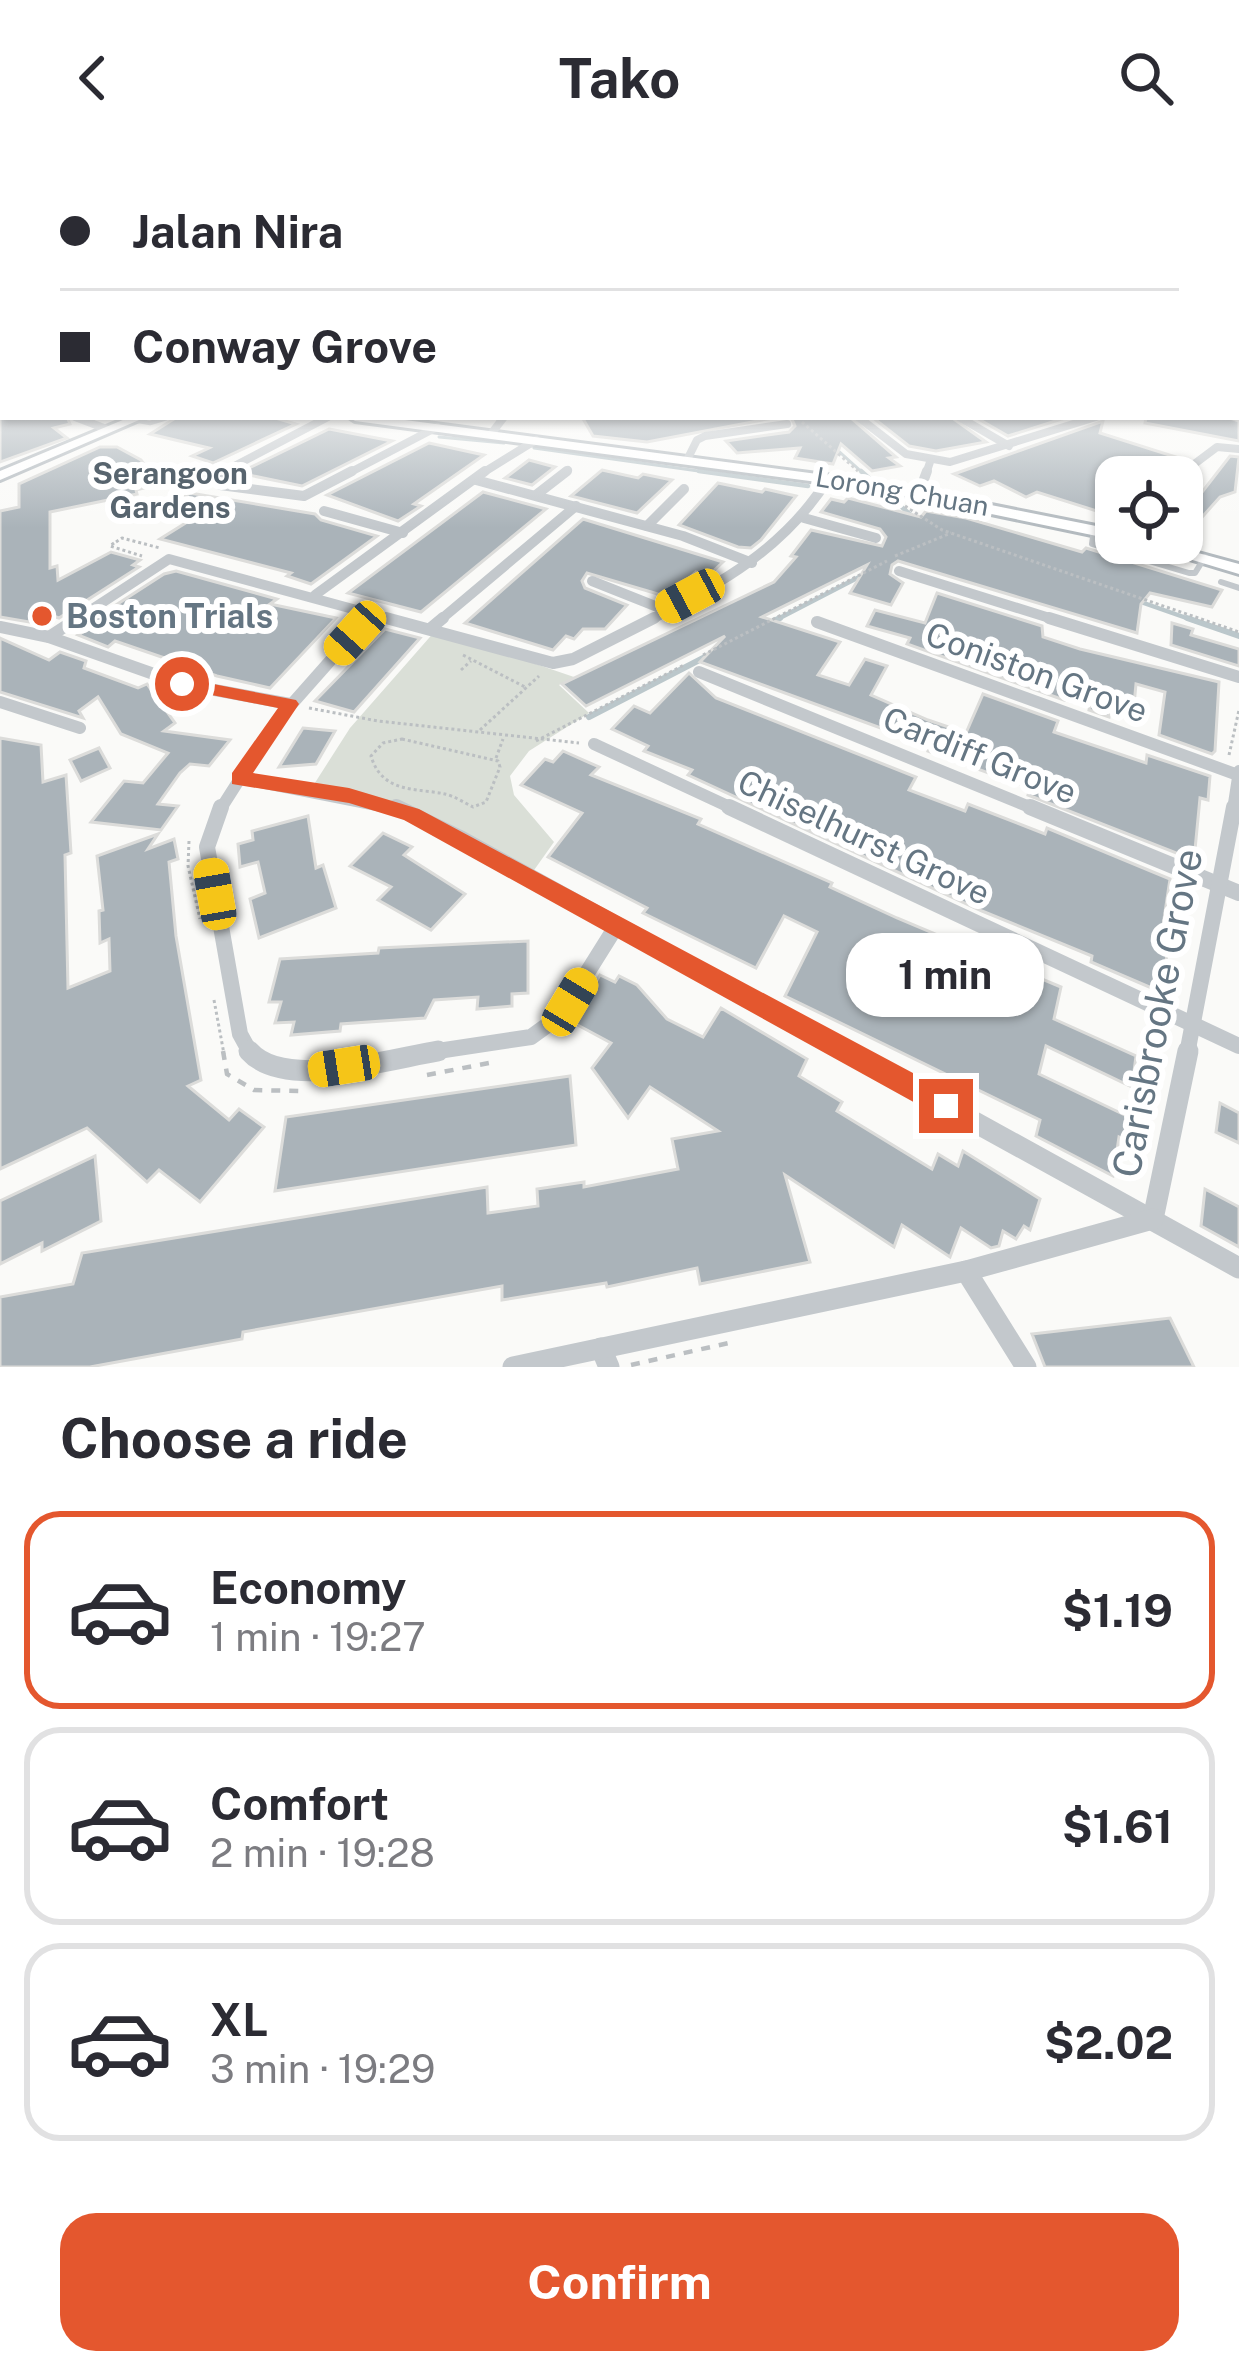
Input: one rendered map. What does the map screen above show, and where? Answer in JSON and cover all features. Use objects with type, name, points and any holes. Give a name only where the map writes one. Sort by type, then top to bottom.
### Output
[{"type":"street","points":[[83,420],[104,428]]},
{"type":"street","points":[[0,474],[128,420]]},
{"type":"street","points":[[0,474],[129,420]]},
{"type":"street","points":[[322,420],[220,471],[220,485],[304,496],[433,423]]},
{"type":"street","name":"Lorong Chuan","points":[[380,420],[433,423],[513,443],[536,440],[870,482],[897,493],[920,493],[1094,530]]},
{"type":"street","name":"Lorong Chuan","points":[[392,420],[404,423]]},
{"type":"street","points":[[491,434],[502,420]]},
{"type":"street","points":[[862,420],[906,454],[930,461],[966,461],[1087,420]]},
{"type":"street","points":[[964,420],[1009,446]]},
{"type":"street","name":"Lorong Chuan","points":[[687,460],[697,440],[705,436],[792,421]]},
{"type":"street","points":[[315,596],[476,480],[513,443]]},
{"type":"street","points":[[1203,458],[1217,447],[1239,449]]},
{"type":"street","points":[[920,493],[930,461]]},
{"type":"street","points":[[536,496],[568,470]]},
{"type":"street","points":[[785,473],[814,486],[813,506]]},
{"type":"street","points":[[49,637],[169,559],[375,611],[532,661],[573,659],[773,550],[804,518],[828,479]]},
{"type":"street","points":[[476,480],[647,526],[752,563]]},
{"type":"street","points":[[647,526],[685,489]]},
{"type":"street","points":[[437,629],[576,506]]},
{"type":"street","points":[[324,511],[403,532]]},
{"type":"street","points":[[804,518],[876,538]]},
{"type":"street","points":[[1203,558],[1208,560]]},
{"type":"street","points":[[1203,559],[1239,568]]},
{"type":"street","points":[[899,571],[1239,677]]},
{"type":"street","points":[[592,581],[664,610]]},
{"type":"street","points":[[375,611],[290,704],[214,818],[207,847],[240,1034],[253,1059],[272,1069],[301,1072],[540,1033],[560,1016],[617,925]]},
{"type":"street","name":"Coniston Grove","points":[[817,622],[1235,772]]},
{"type":"street","points":[[0,627],[49,637],[194,687],[290,704]]},
{"type":"street","name":"Cardiff Grove","points":[[699,672],[1230,889]]},
{"type":"street","points":[[0,702],[80,728]]},
{"type":"street","name":"Chiselhurst Grove","points":[[594,744],[1239,1046]]},
{"type":"street","name":"Carisbrooke Grove","points":[[513,1367],[605,1358],[965,1271],[1153,1219],[1193,1024],[1230,889],[1235,772]]},
{"type":"street","points":[[239,778],[395,807],[1239,1268]]},
{"type":"street","points":[[965,1271],[1026,1367]]},
{"type":"lane","points":[[1094,530],[1090,543],[1190,573],[1208,560]]},
{"type":"lane","points":[[1222,582],[1239,588]]},
{"type":"path","points":[[792,421],[870,482]]},
{"type":"path","points":[[897,493],[923,521],[951,533],[1239,632]]},
{"type":"path","points":[[536,741],[938,535],[951,533]]},
{"type":"path","points":[[116,542],[110,546],[163,563]]},
{"type":"path","points":[[794,609],[801,613]]},
{"type":"path","points":[[437,629],[441,642],[525,687]]},
{"type":"path","points":[[461,670],[471,661]]},
{"type":"path","points":[[478,731],[536,677]]},
{"type":"path","points":[[290,704],[406,724],[594,744]]},
{"type":"path","points":[[1235,772],[1239,710]]},
{"type":"path","points":[[402,739],[406,724]]},
{"type":"path","points":[[495,759],[504,735]]},
{"type":"path","points":[[402,739],[495,759],[500,767],[483,805],[473,807],[445,794],[407,790],[380,772],[371,762],[373,753],[386,741],[402,739]]},
{"type":"path","points":[[191,835],[188,866],[202,926]]},
{"type":"path","points":[[213,989],[227,1074],[254,1090],[299,1091]]},
{"type":"path","points":[[415,1076],[506,1059]]},
{"type":"shaded area","points":[[436,630],[574,677],[559,685],[589,713],[529,751],[510,776],[514,795],[554,842],[532,873],[416,810],[369,796],[311,789],[350,728]]},
{"type":"building","points":[[0,420],[68,420],[70,424],[54,428],[67,438],[0,462]]},
{"type":"building","points":[[172,420],[296,424],[213,463],[192,456],[209,448],[150,434]]},
{"type":"building","points":[[584,420],[762,420],[647,442],[593,436]]},
{"type":"building","points":[[792,420],[853,420],[900,466],[872,471],[841,444],[833,464],[795,458],[800,448],[737,453],[726,441],[789,432],[795,426]]},
{"type":"building","points":[[876,420],[955,420],[986,442],[936,451],[909,446]]},
{"type":"building","points":[[980,420],[1059,420],[1008,436]]},
{"type":"building","points":[[1236,420],[1239,441],[1145,423]]},
{"type":"building","points":[[1103,421],[1100,433],[1173,456],[1095,456],[1095,510],[1037,492],[1026,497],[994,481],[980,486],[954,474]]},
{"type":"building","points":[[329,429],[392,441],[302,486],[239,473]]},
{"type":"building","points":[[429,443],[484,455],[414,504],[421,506],[398,521],[327,495]]},
{"type":"building","points":[[100,447],[117,447],[141,460],[155,479],[142,482],[144,488],[136,490],[137,494],[50,512],[50,568],[57,566],[58,580],[111,552],[140,560],[133,565],[139,567],[59,618],[50,615],[35,623],[0,617],[0,511],[19,507],[19,484]]},
{"type":"building","points":[[1230,456],[1239,457],[1235,492],[1220,497],[1203,516],[1203,491]]},
{"type":"building","points":[[529,460],[555,467],[532,485],[505,478]]},
{"type":"building","points":[[602,470],[672,480],[637,513],[571,496]]},
{"type":"building","points":[[718,483],[796,496],[761,540],[751,548],[738,547],[679,525]]},
{"type":"building","points":[[483,492],[546,509],[421,612],[348,593]]},
{"type":"building","points":[[190,493],[315,514],[321,520],[377,536],[311,584],[287,576],[291,573],[160,539],[200,514],[167,508]]},
{"type":"building","points":[[848,498],[921,517],[926,511],[966,518],[1082,552],[1086,548],[1095,551],[1095,564],[1138,564],[1222,590],[1212,607],[1150,593],[1141,604],[1137,633],[898,561],[890,574],[903,583],[891,605],[850,593],[867,565],[762,617],[840,642],[818,675],[849,685],[865,659],[887,666],[871,695],[928,720],[966,733],[983,694],[1058,721],[1054,732],[1146,763],[1147,755],[1210,776],[1208,800],[1200,798],[1194,860],[1028,795],[1030,788],[928,751],[930,746],[700,662],[725,636],[586,706],[562,684],[774,582],[811,530],[882,546],[886,537],[880,529],[821,512],[831,499],[844,502]]},
{"type":"building","points":[[583,519],[723,562],[708,576],[696,572],[668,597],[587,573],[582,581],[585,588],[627,605],[605,629],[583,629],[574,639],[566,636],[553,650],[465,623]]},
{"type":"building","points":[[176,571],[277,599],[270,604],[336,618],[270,688],[217,676],[115,641],[108,647],[78,635],[90,628],[85,625]]},
{"type":"building","points":[[937,593],[1042,626],[1043,637],[1080,649],[1219,682],[1215,751],[1212,754],[1159,735],[1165,692],[1136,684],[1133,715],[1110,709],[1109,717],[1089,710],[1090,705],[1064,700],[907,644],[910,638],[867,626],[875,610],[925,623]]},
{"type":"building","points":[[1172,623],[1193,629],[1191,635],[1239,649],[1239,666],[1171,645]]},
{"type":"building","points":[[385,629],[420,638],[354,712],[315,701]]},
{"type":"building","points":[[0,638],[49,660],[60,652],[86,661],[84,668],[138,688],[147,684],[175,723],[164,731],[230,740],[209,766],[190,764],[180,773],[158,804],[178,806],[161,830],[91,822],[124,781],[143,783],[168,753],[121,734],[98,697],[79,711],[83,718],[0,692]]},
{"type":"building","points":[[689,673],[716,698],[916,777],[909,790],[965,811],[968,804],[1045,834],[1047,828],[1170,879],[1161,939],[1169,942],[1161,992],[1091,962],[1092,956],[982,911],[688,775],[692,770],[644,751],[648,746],[612,729],[634,706],[650,713]]},
{"type":"building","points":[[303,728],[335,731],[316,764],[279,767]]},
{"type":"building","points":[[0,738],[41,745],[43,782],[66,775],[71,853],[65,855],[68,988],[110,971],[109,939],[100,943],[99,911],[103,910],[97,856],[158,834],[148,849],[174,839],[178,859],[169,862],[176,936],[201,1080],[188,1086],[229,1120],[239,1109],[264,1127],[200,1202],[159,1170],[147,1182],[87,1128],[0,1169]]},
{"type":"building","points":[[99,748],[110,768],[81,781],[70,760]]},
{"type":"building","points":[[563,751],[599,767],[591,775],[701,819],[698,824],[832,883],[830,887],[1061,987],[1054,1019],[1136,1056],[1132,1087],[1046,1046],[1039,1074],[1131,1118],[1127,1141],[1119,1137],[1113,1176],[1036,1136],[1040,1120],[785,996],[817,932],[784,916],[756,968],[643,913],[647,908],[548,857],[582,813],[521,785],[545,759],[553,762]]},
{"type":"building","points":[[308,816],[316,868],[323,865],[336,908],[259,938],[250,899],[265,893],[258,862],[240,867],[238,844],[253,840],[252,831]]},
{"type":"building","points":[[383,833],[412,847],[404,855],[465,894],[431,930],[378,900],[391,887],[350,866]]},
{"type":"building","points":[[528,941],[528,993],[512,994],[512,1006],[477,1009],[478,997],[434,1000],[425,1018],[341,1024],[340,1031],[291,1035],[294,1022],[275,1023],[281,1002],[269,1002],[280,959],[378,953],[379,948]]},
{"type":"building","points":[[600,975],[615,982],[619,976],[637,985],[667,1019],[703,1037],[721,1008],[807,1059],[799,1076],[842,1102],[837,1111],[932,1169],[938,1154],[958,1166],[963,1151],[1040,1199],[1030,1230],[1024,1226],[1016,1239],[1003,1231],[999,1246],[991,1248],[961,1228],[950,1257],[902,1225],[894,1247],[785,1175],[810,1262],[700,1284],[697,1268],[607,1287],[606,1283],[502,1300],[502,1286],[243,1332],[242,1339],[90,1367],[0,1367],[0,1297],[73,1284],[82,1253],[487,1187],[488,1213],[538,1206],[537,1189],[584,1182],[584,1187],[678,1169],[672,1139],[718,1131],[650,1087],[628,1118],[592,1068],[611,1043],[572,1022]]},
{"type":"building","points":[[570,1076],[576,1145],[275,1191],[286,1117]]},
{"type":"building","points":[[1220,1103],[1239,1113],[1239,1143],[1216,1132]]},
{"type":"building","points":[[95,1156],[101,1221],[42,1251],[42,1243],[0,1264],[0,1201]]},
{"type":"building","points":[[1205,1189],[1239,1207],[1239,1247],[1201,1226]]},
{"type":"building","points":[[1170,1318],[1194,1367],[1045,1367],[1032,1334]]},
{"type":"waterway","points":[[439,437],[504,443]]},
{"type":"waterway","points":[[833,446],[864,474]]},
{"type":"waterway","points":[[534,448],[720,474]]},
{"type":"waterway","points":[[699,471],[808,486]]},
{"type":"waterway","points":[[861,471],[895,501]]},
{"type":"waterway","points":[[840,489],[895,501]]},
{"type":"waterway","points":[[895,501],[913,517]]},
{"type":"waterway","points":[[774,621],[863,575]]},
{"type":"waterway","points":[[1138,601],[1195,621]]},
{"type":"waterway","points":[[774,621],[780,618]]},
{"type":"waterway","points":[[1187,618],[1239,636]]},
{"type":"waterway","points":[[768,624],[774,621]]},
{"type":"waterway","points":[[589,717],[709,655]]},
{"type":"place","name":"Boston Trials","points":[[42,616]]},
{"type":"district","name":"Serangoon Gardens","points":[[170,491]]},
{"type":"route","points":[[182,684],[290,704],[239,778],[349,795],[412,814],[946,1106]]}]
